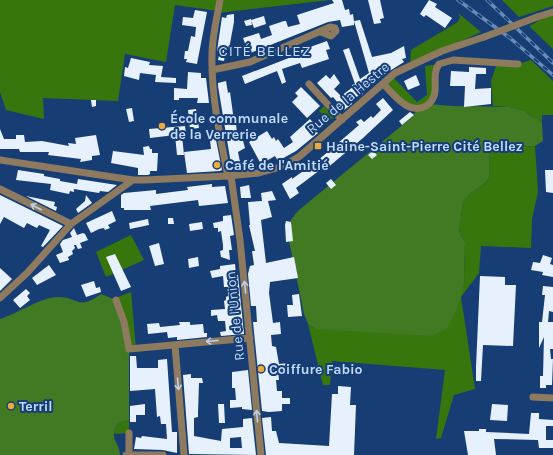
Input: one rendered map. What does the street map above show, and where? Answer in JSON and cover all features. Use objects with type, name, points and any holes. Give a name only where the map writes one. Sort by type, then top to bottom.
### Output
[{"type":"street","name":"Rue de l'Union","points":[[220,0],[212,53],[212,70],[218,127],[230,176],[240,240],[261,455]]},
{"type":"street","name":"Rue de la Hestre","points":[[0,160],[133,180],[230,176],[269,171],[284,166],[300,156],[383,84],[406,67],[484,36],[553,12]]},
{"type":"street","points":[[212,70],[250,62],[321,32]]},
{"type":"street","points":[[383,84],[406,106],[418,109],[429,104],[434,96],[435,72],[439,64],[442,62],[453,60],[518,64]]},
{"type":"street","points":[[309,84],[342,120]]},
{"type":"street","points":[[0,298],[27,274],[71,224],[133,180]]},
{"type":"street","points":[[0,189],[71,224]]},
{"type":"street","points":[[116,300],[124,322],[129,350],[250,338]]},
{"type":"street","points":[[175,345],[184,455]]},
{"type":"street","points":[[533,397],[553,398]]},
{"type":"street","points":[[129,433],[128,454],[163,455]]},
{"type":"green space","points":[[0,0],[330,0],[218,13],[218,11],[175,5],[166,62],[125,54],[118,101],[43,98],[44,119],[6,110],[0,92]]},
{"type":"green space","points":[[502,0],[553,0],[553,6],[519,17]]},
{"type":"green space","points":[[553,12],[553,49],[529,26]]},
{"type":"green space","points":[[458,13],[481,32],[410,65],[411,50],[458,22],[460,17]]},
{"type":"green space","points":[[531,60],[553,81],[553,115],[542,115],[542,123],[537,118],[530,116],[525,111],[509,107],[493,106],[491,81],[497,63],[518,64]]},
{"type":"green space","points":[[439,64],[432,101],[414,109],[383,84],[392,76],[417,102],[427,95],[425,66]]},
{"type":"green space","points":[[429,104],[509,107],[525,111],[530,116],[537,118],[542,123],[543,141],[535,146],[490,148],[489,178],[463,202],[459,232],[465,242],[464,282],[462,294],[455,314],[447,328],[433,336],[316,329],[308,324],[304,314],[289,241],[288,232],[293,217],[299,210],[411,118],[418,109]]},
{"type":"green space","points":[[324,106],[334,117],[319,130],[313,124],[323,115],[319,111]]},
{"type":"green space","points":[[535,146],[538,192],[532,219],[531,248],[481,246],[479,273],[461,297],[475,389],[454,395],[441,438],[436,439],[445,370],[332,361],[330,385],[323,385],[308,324],[316,329],[455,314],[464,282],[465,242],[459,232],[463,202],[489,178],[490,148]]},
{"type":"green space","points":[[131,235],[144,260],[106,277],[96,252]]},
{"type":"green space","points":[[131,292],[136,349],[129,349],[115,298]]},
{"type":"green space","points":[[101,294],[116,300],[129,349],[129,420],[118,423],[114,433],[120,455],[0,455],[0,319],[51,298],[58,297],[79,302],[88,302]]},
{"type":"green space","points":[[129,420],[129,433],[113,434],[118,423]]},
{"type":"building","points":[[332,0],[342,0],[345,10],[349,9],[350,15],[353,14],[354,25],[342,27],[340,20],[328,22],[245,55],[242,47],[246,46],[243,38],[259,33],[261,39],[272,35],[269,26],[284,21],[286,21],[288,27],[300,24],[297,15],[334,3]]},
{"type":"building","points":[[368,0],[380,0],[384,18],[380,19],[381,23],[374,24]]},
{"type":"building","points":[[429,0],[437,4],[435,7],[452,18],[445,28],[426,15],[424,17],[420,14]]},
{"type":"building","points":[[195,10],[207,12],[197,64],[186,62],[187,59],[184,59],[185,51],[188,51],[191,36],[195,37],[196,27],[182,25],[183,17],[193,18]]},
{"type":"building","points":[[234,14],[229,49],[226,49],[224,61],[218,60],[220,51],[217,51],[222,17],[226,18],[227,15]]},
{"type":"building","points":[[264,16],[266,24],[254,28],[251,20]]},
{"type":"building","points":[[251,19],[252,25],[246,26],[244,21]]},
{"type":"building","points":[[360,20],[372,57],[391,53],[404,46],[406,58],[402,59],[404,62],[362,88],[363,90],[361,91],[363,94],[349,100],[352,104],[344,110],[333,97],[331,98],[317,83],[326,75],[330,79],[334,74],[340,83],[334,89],[341,96],[353,87],[352,85],[355,84],[343,50],[349,48],[360,79],[369,73],[354,21]]},
{"type":"building","points":[[327,41],[330,49],[326,50],[329,59],[302,68],[300,63],[282,69],[286,82],[282,84],[277,71],[245,84],[242,76],[294,56],[293,53]]},
{"type":"building","points":[[131,58],[150,62],[149,65],[163,66],[161,77],[176,78],[176,83],[155,82],[156,75],[140,73],[139,80],[124,76],[125,67],[128,68]]},
{"type":"building","points":[[469,67],[486,68],[486,74],[476,74],[475,89],[491,88],[491,104],[464,107],[465,86],[450,86],[451,71],[469,72]]},
{"type":"building","points":[[188,72],[201,73],[201,78],[206,78],[209,103],[197,103],[198,98],[179,98],[179,100],[174,100],[174,88],[187,89]]},
{"type":"building","points":[[416,75],[420,85],[408,90],[404,81]]},
{"type":"building","points":[[226,81],[228,93],[230,92],[233,114],[235,114],[237,134],[242,137],[245,148],[238,152],[240,162],[231,164],[218,86],[218,83]]},
{"type":"building","points":[[301,87],[320,106],[307,118],[292,102],[298,96],[295,93]]},
{"type":"building","points":[[383,98],[393,110],[326,169],[324,167],[296,188],[299,193],[290,199],[282,184],[292,177],[292,179],[316,162],[359,125],[356,122],[361,119],[364,122],[371,116],[373,118],[381,110],[376,104]]},
{"type":"building","points":[[91,100],[96,100],[96,106],[92,107]]},
{"type":"building","points":[[132,108],[134,121],[129,122],[126,109]]},
{"type":"building","points":[[196,109],[199,128],[190,129],[188,110]]},
{"type":"building","points":[[410,112],[414,115],[402,125],[399,121]]},
{"type":"building","points":[[310,119],[314,124],[312,126],[318,133],[296,151],[278,161],[275,156],[261,164],[249,142],[267,131],[272,139],[274,137],[276,141],[278,139],[284,148],[293,142],[290,137]]},
{"type":"building","points":[[185,126],[186,134],[182,135],[184,155],[177,155],[175,135],[150,138],[149,129]]},
{"type":"building","points":[[0,129],[4,139],[16,139],[16,135],[24,135],[25,142],[42,141],[69,146],[68,143],[76,144],[75,138],[96,135],[100,155],[92,156],[92,160],[80,162],[81,159],[48,155],[49,152],[20,152],[19,149],[0,149]]},
{"type":"building","points":[[214,130],[222,170],[187,173],[184,152],[211,149],[209,131]]},
{"type":"building","points":[[149,146],[150,149],[152,149],[152,153],[158,153],[157,171],[150,171],[150,174],[148,175],[138,175],[138,168],[111,163],[113,151],[144,155],[143,147]]},
{"type":"building","points":[[373,151],[377,155],[372,159],[368,155]]},
{"type":"building","points":[[18,170],[44,174],[44,176],[60,179],[60,181],[77,184],[78,179],[117,185],[108,192],[100,191],[99,193],[74,189],[74,192],[70,191],[69,194],[50,190],[51,184],[16,180]]},
{"type":"building","points":[[545,170],[553,170],[553,193],[546,192]]},
{"type":"building","points":[[331,179],[336,185],[331,189],[326,183]]},
{"type":"building","points":[[212,184],[212,187],[225,186],[228,203],[199,206],[198,200],[150,206],[151,210],[124,210],[124,208],[121,208],[121,195],[124,193],[156,190],[156,194],[188,190],[187,187]]},
{"type":"building","points":[[249,185],[251,198],[241,198],[240,187]]},
{"type":"building","points":[[272,191],[276,200],[268,201],[272,217],[261,220],[266,263],[294,257],[298,278],[270,282],[269,293],[273,323],[280,322],[281,334],[271,335],[272,346],[276,347],[279,364],[290,363],[292,369],[278,370],[279,380],[276,380],[277,391],[282,391],[282,398],[290,398],[290,404],[282,404],[282,411],[269,412],[262,411],[253,322],[257,322],[256,306],[251,306],[248,274],[250,266],[254,265],[252,251],[255,251],[249,225],[248,202],[262,201],[261,193]]},
{"type":"building","points":[[0,195],[63,226],[43,247],[41,246],[50,230],[39,225],[37,228],[27,223],[24,228],[4,217],[0,224]]},
{"type":"building","points":[[86,195],[92,203],[78,213],[76,209],[85,201]]},
{"type":"building","points":[[26,196],[55,202],[54,206],[57,207],[56,211]]},
{"type":"building","points":[[112,211],[116,221],[108,225],[110,228],[105,230],[104,228],[99,229],[91,233],[86,223]]},
{"type":"building","points":[[231,215],[234,235],[230,236],[232,250],[229,250],[230,260],[221,257],[220,251],[223,250],[223,245],[221,231],[218,232],[218,228],[214,228],[213,223],[223,221],[223,216]]},
{"type":"building","points":[[168,218],[173,218],[174,224],[168,224]]},
{"type":"building","points":[[148,219],[149,225],[130,229],[129,223]]},
{"type":"building","points":[[286,221],[291,222],[293,241],[286,242]]},
{"type":"building","points":[[202,222],[203,229],[190,231],[189,224]]},
{"type":"building","points":[[74,228],[77,235],[83,233],[88,240],[80,243],[82,248],[78,249],[76,245],[74,245],[75,248],[72,251],[73,254],[68,257],[69,260],[60,263],[56,255],[63,252],[60,244],[63,240],[72,237],[70,233]]},
{"type":"building","points":[[159,243],[164,264],[155,266],[149,246]]},
{"type":"building","points":[[115,254],[131,287],[121,291],[106,257]]},
{"type":"building","points":[[543,255],[552,258],[550,264],[553,265],[553,277],[542,275],[543,272],[531,270],[533,262],[540,263]]},
{"type":"building","points":[[198,257],[199,266],[189,268],[188,259]]},
{"type":"building","points":[[235,264],[236,275],[238,275],[244,334],[221,336],[220,332],[226,331],[225,321],[218,321],[217,315],[211,316],[211,310],[225,309],[224,301],[228,296],[228,287],[224,287],[223,276],[212,278],[210,271],[220,269],[220,266]]},
{"type":"building","points":[[49,265],[56,275],[37,285],[32,278]]},
{"type":"building","points":[[0,268],[12,279],[0,291]]},
{"type":"building","points":[[480,276],[505,277],[505,285],[516,285],[513,346],[483,345],[481,381],[476,381],[476,367]]},
{"type":"building","points":[[94,281],[96,288],[100,287],[101,292],[86,297],[81,285]]},
{"type":"building","points":[[543,286],[553,287],[553,312],[549,311],[548,322],[553,322],[553,349],[550,349],[551,359],[553,359],[552,385],[546,385],[546,388],[540,388],[540,376],[543,376],[544,337],[539,348],[539,322],[542,322],[545,295],[542,295]]},
{"type":"building","points":[[26,289],[30,293],[27,296],[30,300],[20,308],[13,300]]},
{"type":"building","points":[[299,294],[302,316],[288,317],[287,305],[293,305],[292,295]]},
{"type":"building","points":[[179,322],[190,322],[190,325],[203,324],[204,333],[207,333],[207,337],[177,340],[177,337],[168,338],[167,332],[148,334],[147,324],[159,323],[160,327],[180,325]]},
{"type":"building","points":[[130,356],[136,356],[137,368],[158,368],[158,360],[167,359],[172,432],[177,432],[177,453],[163,450],[134,449],[136,437],[141,438],[142,436],[167,439],[166,424],[161,424],[160,416],[157,417],[155,389],[130,391]]},
{"type":"building","points":[[248,370],[252,410],[242,409],[242,407],[230,408],[230,400],[236,400],[235,388],[232,388],[232,372]]},
{"type":"building","points":[[191,374],[191,378],[202,378],[203,383],[199,383],[198,417],[194,418],[194,436],[221,441],[222,429],[243,427],[243,419],[252,418],[256,455],[189,454],[183,375]],"holes":[[[241,437],[242,448],[230,448],[230,438]]]},
{"type":"building","points":[[338,386],[351,387],[350,405],[356,405],[354,455],[266,455],[262,418],[271,417],[272,431],[276,431],[279,443],[329,446],[332,394],[338,394]]},
{"type":"building","points":[[145,404],[145,415],[136,415],[136,422],[130,422],[130,406]]},
{"type":"building","points":[[218,404],[224,404],[225,423],[219,423]]},
{"type":"building","points":[[492,404],[508,405],[507,421],[490,420]]},
{"type":"building","points":[[531,413],[539,413],[539,419],[553,420],[553,426],[546,426],[546,440],[553,440],[553,448],[539,448],[538,440],[494,439],[496,455],[468,455],[464,431],[479,431],[479,429],[486,429],[486,432],[529,434]]},
{"type":"railway","points":[[458,0],[510,38],[553,75]]},
{"type":"railway","points":[[487,0],[553,63]]},
{"type":"place","name":"École communale de la Verrerie","points":[[162,126]]},
{"type":"place","name":"Haine-Saint-Pierre Cité Bellez","points":[[318,146]]},
{"type":"place","name":"Café de l'Amitié","points":[[217,165]]},
{"type":"place","name":"Coiffure Fabio","points":[[261,369]]},
{"type":"place","name":"Terril","points":[[11,406]]},
{"type":"district","name":"CITÉ BELLEZ","points":[[265,51]]}]
